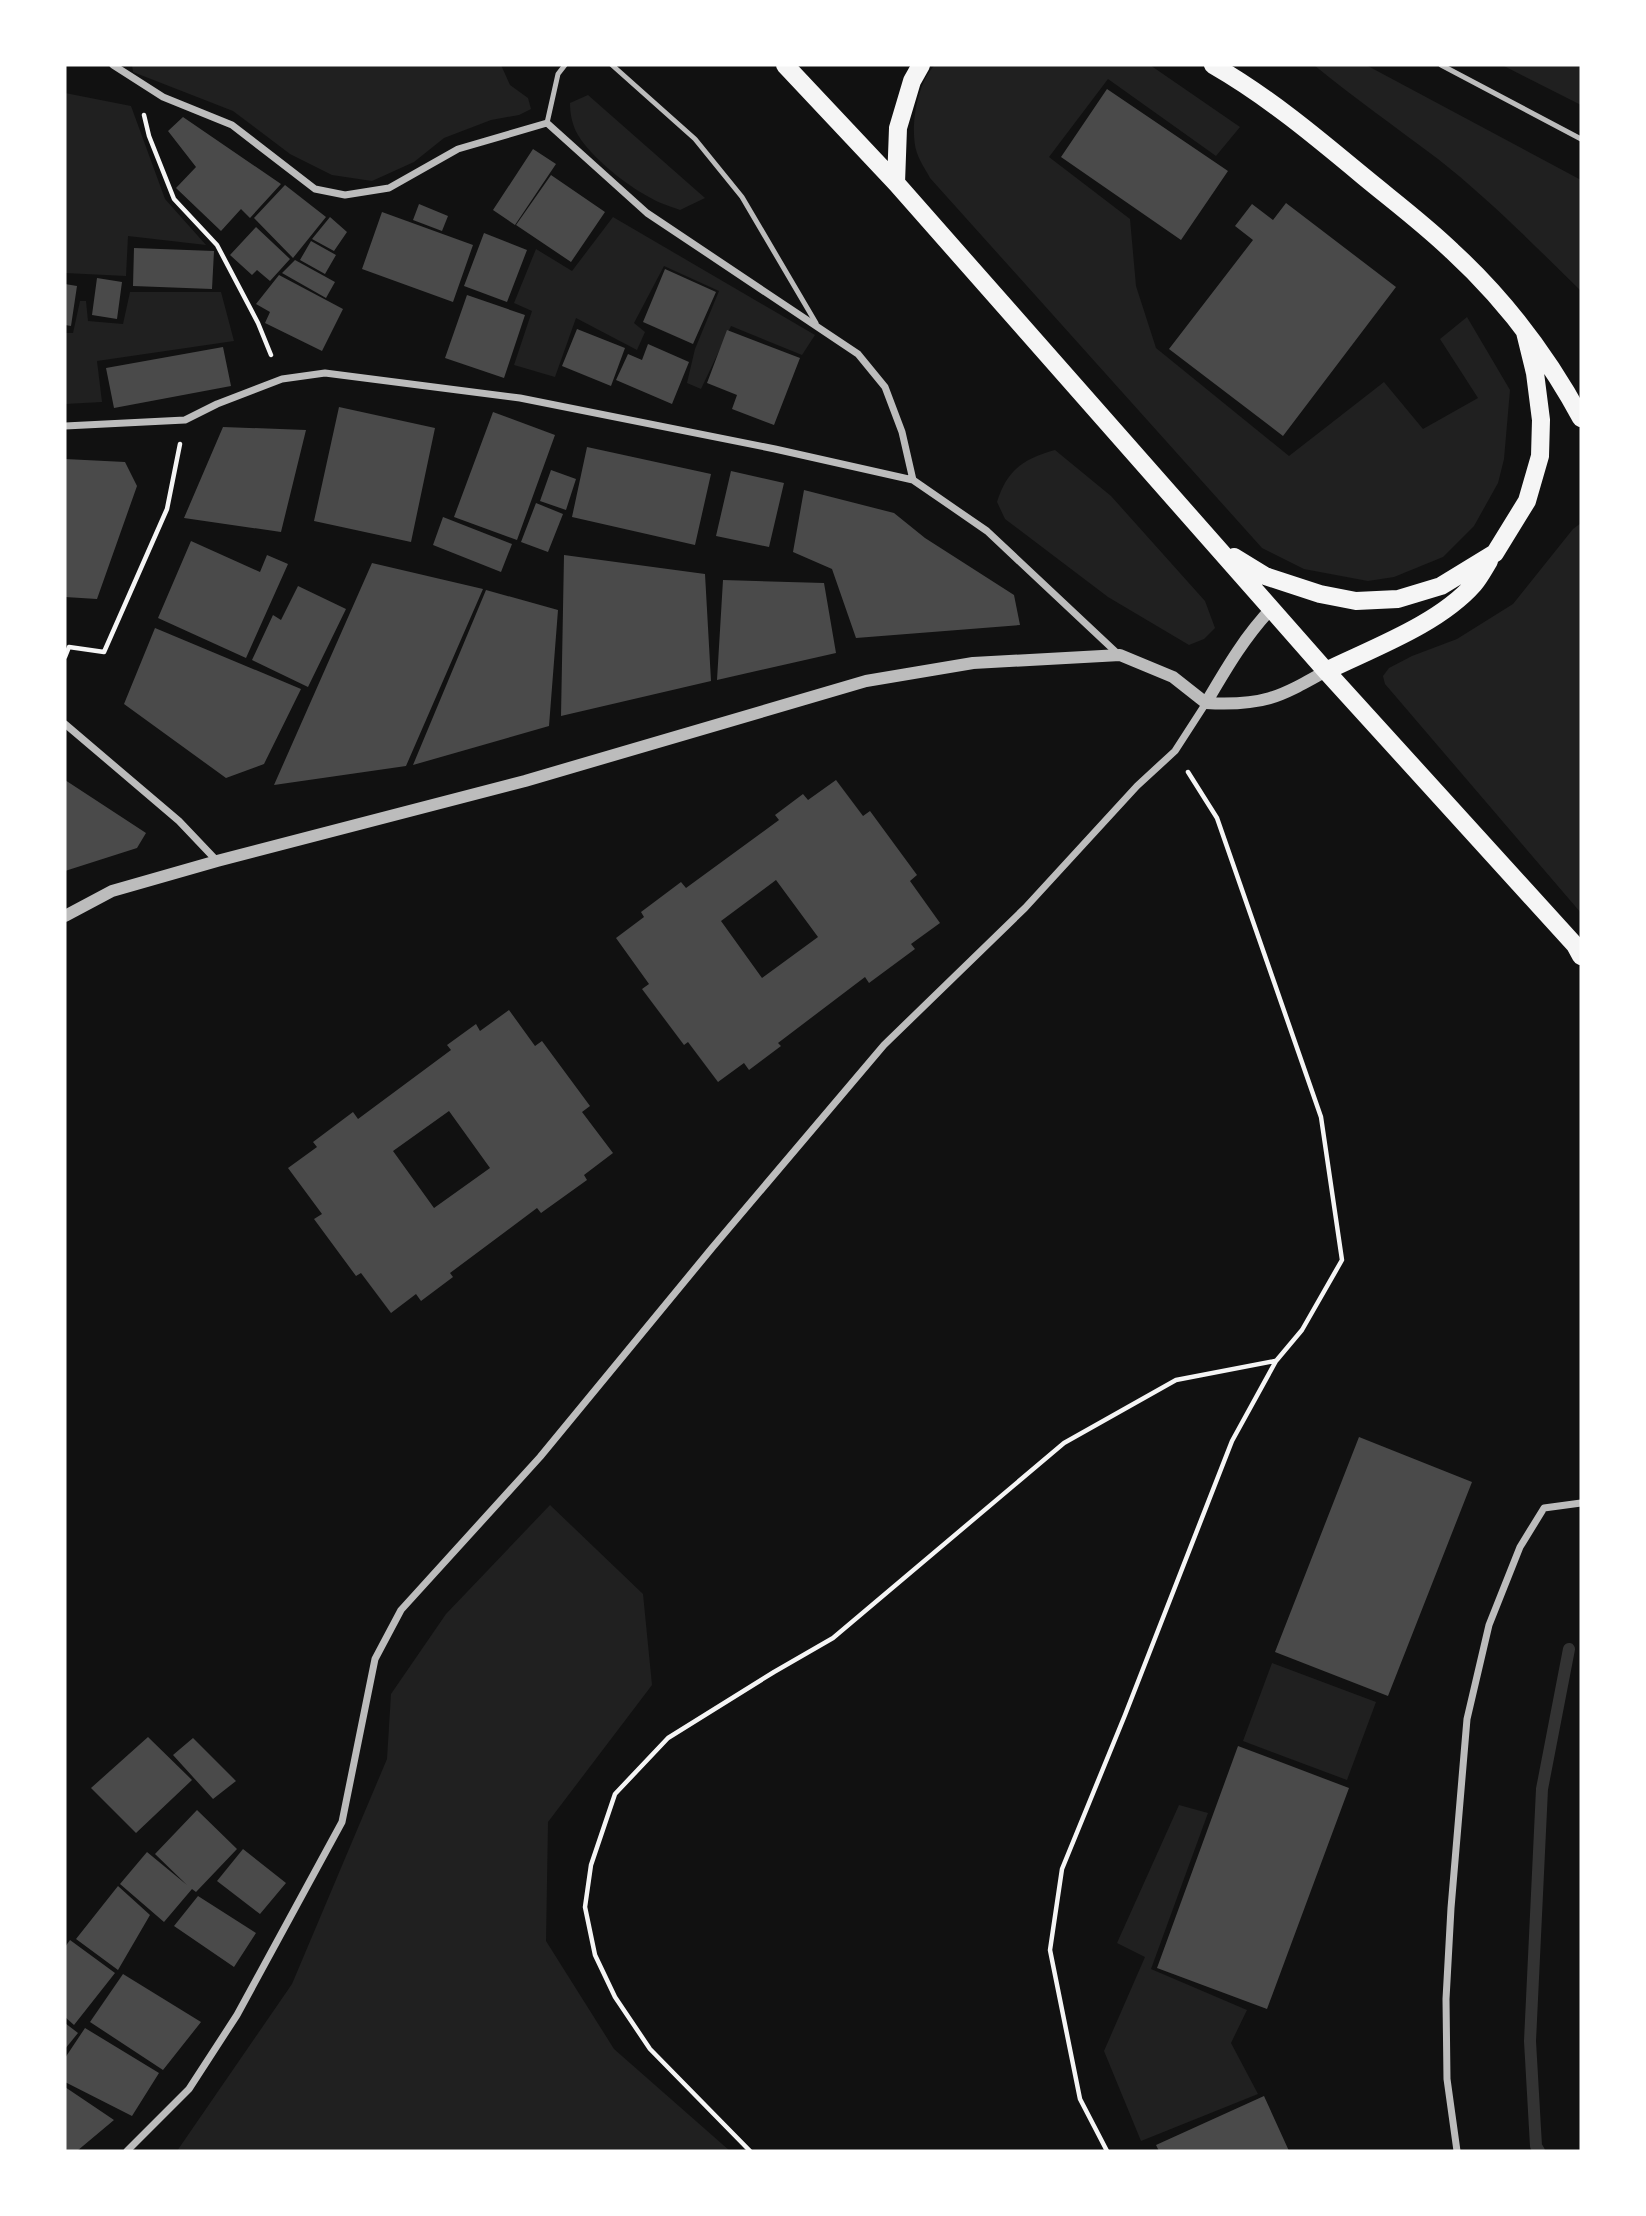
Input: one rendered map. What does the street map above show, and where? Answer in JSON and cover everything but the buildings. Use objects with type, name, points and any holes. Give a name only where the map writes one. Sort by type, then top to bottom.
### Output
[{"type":"main road","points":[[785,65],[896,183],[1326,671],[1575,945],[1581,956]]},
{"type":"main road","points":[[896,183],[898,128],[912,81],[921,65]]},
{"type":"main road","points":[[1213,65],[1238,79],[1328,147],[1452,251],[1500,300],[1525,332],[1570,397],[1581,418]]},
{"type":"main road","points":[[1326,671],[1425,622],[1451,605],[1474,584],[1527,501],[1539,456],[1541,420],[1535,373],[1525,332]]},
{"type":"main road","points":[[1216,546],[1265,576],[1320,594],[1356,601],[1398,599],[1441,586],[1495,553]]},
{"type":"street","points":[[113,65],[163,97],[232,125],[315,189],[345,195],[389,188],[458,149],[547,123],[647,213],[816,323],[858,354],[885,387],[902,432],[912,480]]},
{"type":"street","points":[[65,426],[185,420],[282,379],[325,373],[520,398],[775,449],[912,480],[987,531],[1120,655],[1173,677],[1206,703],[1262,702],[1288,692],[1326,671]]},
{"type":"street","points":[[127,2151],[189,2089],[237,2015],[342,1822],[375,1659],[401,1610],[540,1457],[884,1045],[1025,908],[1137,786],[1175,751],[1255,625],[1272,608]]},
{"type":"street","points":[[65,916],[112,891],[217,861],[525,782],[866,681],[973,663],[1120,655]]},
{"type":"street","points":[[65,724],[179,821],[217,861]]},
{"type":"street","points":[[1457,2151],[1447,2079],[1446,1999],[1467,1719],[1489,1625],[1520,1547],[1544,1508],[1581,1503]]},
{"type":"lane","points":[[547,123],[558,74],[565,65]]},
{"type":"lane","points":[[612,65],[695,139],[742,197],[816,323]]},
{"type":"lane","points":[[1441,65],[1581,139]]},
{"type":"path","points":[[144,87],[143,111],[149,136],[174,199],[217,245],[258,323],[282,379]]},
{"type":"path","points":[[65,657],[69,647],[104,652],[167,509],[185,420]]},
{"type":"path","points":[[1107,2151],[1080,2099],[1050,1950],[1062,1869],[1232,1441],[1276,1361],[1302,1330],[1342,1260],[1321,1117],[1217,818],[1175,751]]},
{"type":"path","points":[[750,2151],[650,2049],[615,1997],[595,1955],[585,1907],[592,1865],[615,1794],[668,1738],[833,1638],[1064,1443],[1177,1380],[1276,1361]]},
{"type":"shaded area","points":[[132,65],[501,65],[510,85],[528,98],[531,109],[519,115],[491,120],[444,138],[414,162],[372,181],[332,175],[290,154],[233,111],[133,72]]},
{"type":"shaded area","points":[[935,65],[1150,65],[1240,127],[1216,156],[1108,79],[1049,157],[1130,219],[1136,286],[1156,348],[1289,456],[1384,382],[1423,429],[1478,398],[1440,339],[1467,317],[1510,390],[1504,459],[1498,483],[1474,526],[1443,557],[1394,577],[1368,581],[1304,569],[1262,548],[930,178],[917,153],[914,120],[923,83]]},
{"type":"shaded area","points":[[1314,65],[1366,65],[1581,180],[1581,291],[1457,174]]},
{"type":"shaded area","points":[[1502,65],[1581,65],[1581,105]]},
{"type":"shaded area","points":[[65,93],[131,106],[165,199],[206,245],[128,236],[126,276],[65,273]]},
{"type":"shaded area","points":[[588,95],[705,198],[680,210],[653,199],[610,170],[591,152],[573,123],[570,103]]},
{"type":"shaded area","points":[[613,217],[815,335],[802,355],[731,326],[701,389],[687,383],[695,349],[719,291],[664,266],[634,323],[645,332],[637,350],[576,318],[555,377],[514,365],[532,311],[514,303],[536,249],[572,271]]},
{"type":"shaded area","points":[[130,292],[221,292],[234,341],[97,361],[102,402],[65,404],[65,333],[73,333],[80,301],[86,301],[88,321],[123,324]]},
{"type":"shaded area","points":[[1055,450],[1111,496],[1205,601],[1215,628],[1204,639],[1189,645],[1108,597],[1005,519],[997,502],[1011,474],[1034,457]]},
{"type":"shaded area","points":[[1581,523],[1581,913],[1385,684],[1383,676],[1389,668],[1457,639],[1513,604],[1573,529]]},
{"type":"shaded area","points":[[550,1505],[643,1594],[652,1685],[548,1822],[546,1941],[614,2049],[730,2151],[177,2151],[292,1984],[387,1759],[391,1694],[446,1614]]},
{"type":"shaded area","points":[[1272,1663],[1376,1702],[1347,1780],[1243,1741]]},
{"type":"shaded area","points":[[1179,1805],[1208,1813],[1151,1969],[1247,2010],[1231,2043],[1258,2094],[1141,2141],[1104,2051],[1145,1957],[1117,1943]]},
{"type":"waterway","points":[[1539,2151],[1536,2146],[1530,2041],[1542,1789],[1569,1649]]}]
